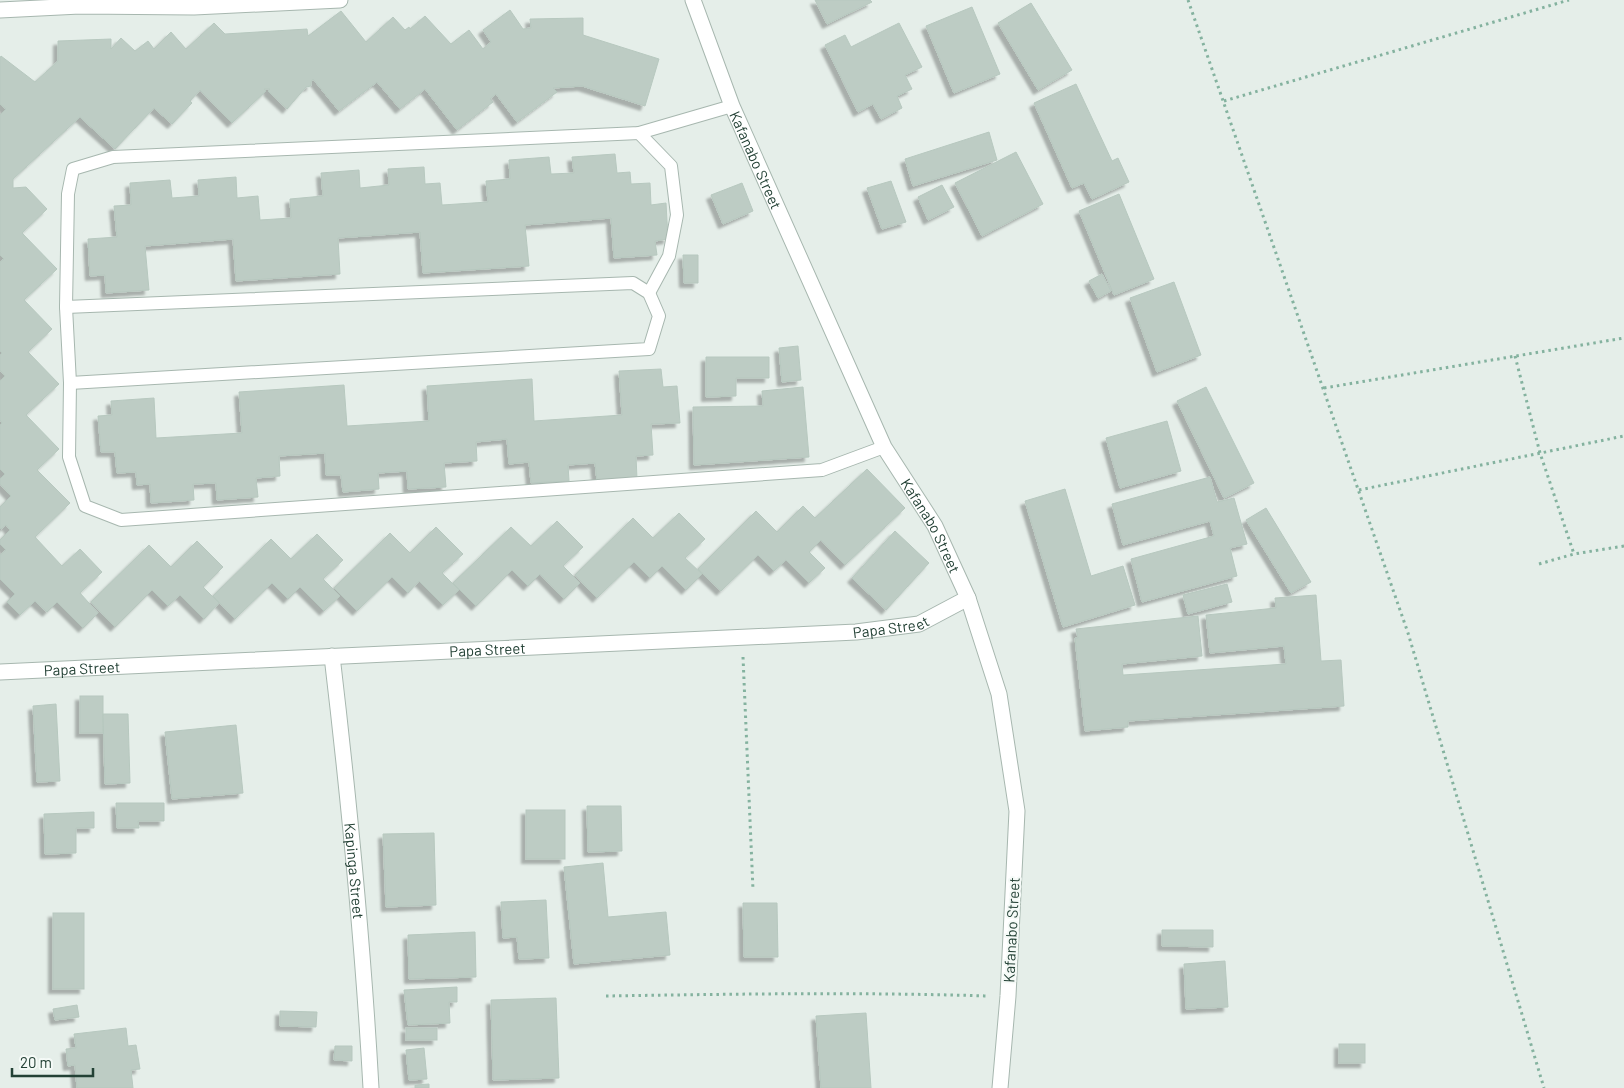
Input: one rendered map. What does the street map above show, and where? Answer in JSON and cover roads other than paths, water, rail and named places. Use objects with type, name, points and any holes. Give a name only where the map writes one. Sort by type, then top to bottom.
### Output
[{"type":"street","points":[[0,10],[80,6],[340,0]]},
{"type":"street","name":"Kafanabo Street","points":[[693,0],[732,106],[884,447],[935,526],[968,598],[999,694],[1017,811],[1008,996],[1000,1088]]},
{"type":"street","name":"Papa Street","points":[[0,672],[856,632],[919,624],[968,598]]},
{"type":"street","name":"Kapinga Street","points":[[332,656],[352,828],[372,1088]]},
{"type":"lane","points":[[732,106],[639,133],[113,157],[73,169],[68,194],[66,307],[70,383],[69,457],[84,506],[121,520],[822,470],[884,447]]},
{"type":"lane","points":[[639,133],[671,166],[677,215],[669,256],[649,293]]},
{"type":"lane","points":[[66,307],[633,283],[649,293],[658,316],[649,349],[70,383]]}]
